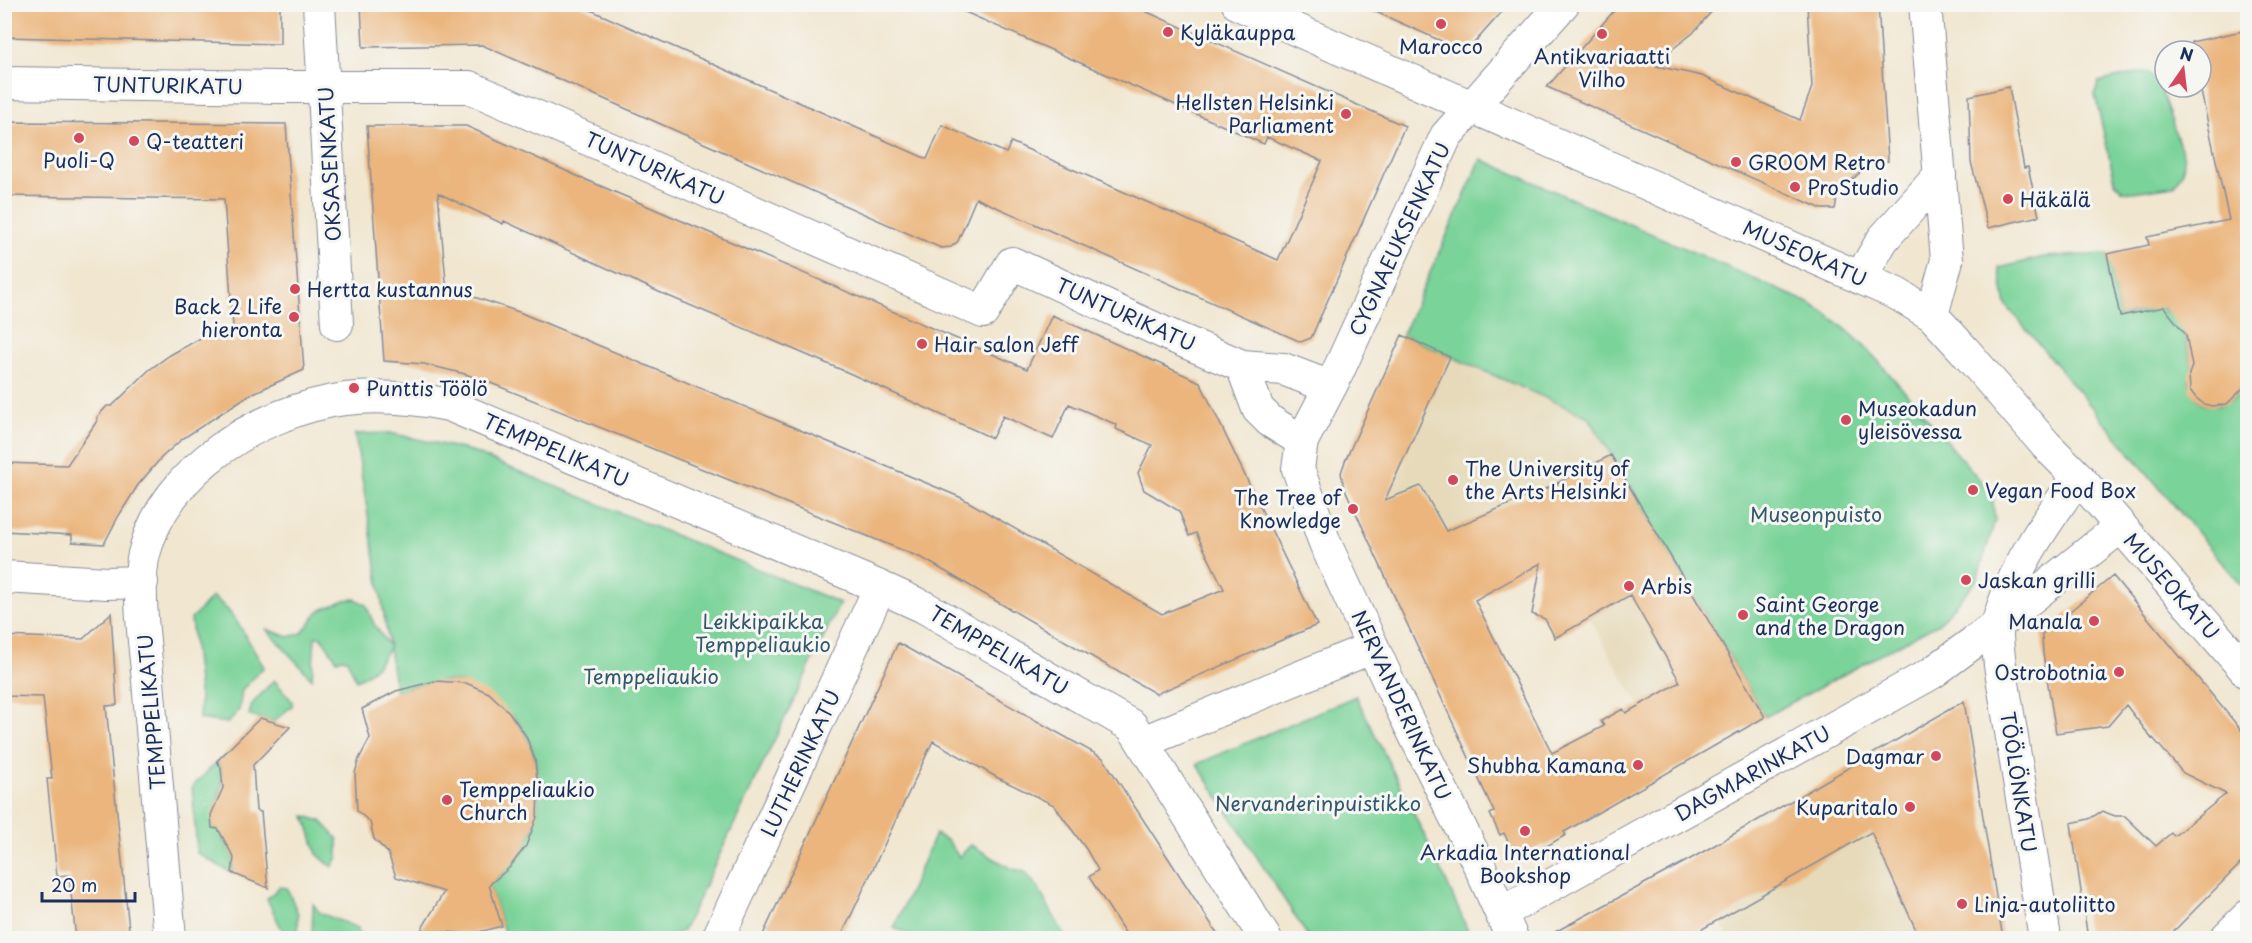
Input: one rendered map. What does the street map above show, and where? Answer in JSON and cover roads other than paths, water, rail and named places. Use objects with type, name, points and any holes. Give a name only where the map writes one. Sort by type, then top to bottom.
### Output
[{"type":"street","name":"OKSASENKATU","points":[[319,4],[337,324]]},
{"type":"street","name":"MUSEOKATU","points":[[1238,4],[1897,294],[1932,315],[2046,445],[2078,477],[2247,673]]},
{"type":"street","name":"CYGNAEUKSENKATU","points":[[1300,455],[1446,136],[1563,4]]},
{"type":"street","points":[[1925,4],[1947,260],[1932,315]]},
{"type":"street","name":"TUNTURIKATU","points":[[4,83],[469,87],[983,312],[1012,263],[1242,366],[1283,369],[1330,387]]},
{"type":"street","points":[[1860,278],[1883,239],[1940,174]]},
{"type":"street","points":[[1242,366],[1258,409],[1300,455]]},
{"type":"street","name":"TEMPPELIKATU","points":[[170,939],[143,621],[143,556],[152,531],[168,503],[186,479],[213,454],[247,432],[288,414],[344,399],[402,397],[449,405],[880,587],[924,607],[1131,726],[1265,939]]},
{"type":"street","name":"NERVANDERINKATU","points":[[1300,455],[1325,543],[1392,689],[1506,926]]},
{"type":"street","points":[[1997,626],[2016,577],[2040,531],[2078,477]]},
{"type":"street","name":"DAGMARINKATU","points":[[1506,926],[1532,898],[1617,848],[1932,673],[1997,626],[2120,527]]},
{"type":"street","points":[[4,577],[107,583],[142,582]]},
{"type":"street","name":"LUTHERINKATU","points":[[718,939],[880,587]]},
{"type":"street","name":"TÖÖLÖNKATU","points":[[1997,626],[2000,665],[2045,939]]},
{"type":"street","points":[[1143,742],[1373,647]]},
{"type":"street","points":[[2226,939],[2247,916]]},
{"type":"place","name":"Marocco","points":[[1441,24]]},
{"type":"place","name":"Kyläkauppa","points":[[1168,32]]},
{"type":"place","name":"Antikvariaatti Vilho","points":[[1602,34]]},
{"type":"place","name":"Hellsten Helsinki Parliament","points":[[1346,114]]},
{"type":"place","name":"Puoli-Q","points":[[79,138]]},
{"type":"place","name":"Q-teatteri","points":[[134,141]]},
{"type":"place","name":"GROOM Retro","points":[[1736,162]]},
{"type":"place","name":"ProStudio","points":[[1795,187]]},
{"type":"place","name":"Häkälä","points":[[2008,199]]},
{"type":"place","name":"Hertta kustannus","points":[[295,289]]},
{"type":"place","name":"Back 2 Life hieronta","points":[[294,317]]},
{"type":"place","name":"Hair salon Jeff","points":[[922,344]]},
{"type":"place","name":"Punttis Töölö","points":[[354,388]]},
{"type":"place","name":"Museokadun yleisövessa","points":[[1846,420]]},
{"type":"place","name":"The University of the Arts Helsinki","points":[[1453,480]]},
{"type":"place","name":"Vegan Food Box","points":[[1973,490]]},
{"type":"place","name":"The Tree of Knowledge","points":[[1353,509]]},
{"type":"place","name":"Jaskan grilli","points":[[1966,580]]},
{"type":"place","name":"Arbis","points":[[1629,586]]},
{"type":"place","name":"Saint George and the Dragon","points":[[1743,615]]},
{"type":"place","name":"Manala","points":[[2094,621]]},
{"type":"place","name":"Ostrobotnia","points":[[2119,672]]},
{"type":"place","name":"Dagmar","points":[[1936,756]]},
{"type":"place","name":"Shubha Kamana","points":[[1638,765]]},
{"type":"place","name":"Temppeliaukio Church","points":[[447,800]]},
{"type":"place","name":"Kuparitalo","points":[[1910,807]]},
{"type":"place","name":"Arkadia International Bookshop","points":[[1525,831]]},
{"type":"place","name":"Linja-autoliitto","points":[[1962,904]]},
{"type":"park label","name":"Museonpuisto","points":[[1816,514]]},
{"type":"park label","name":"Leikkipaikka Temppeliaukio","points":[[763,632]]},
{"type":"park label","name":"Temppeliaukio","points":[[651,676]]},
{"type":"park label","name":"Nervanderinpuistikko","points":[[1318,803]]}]
